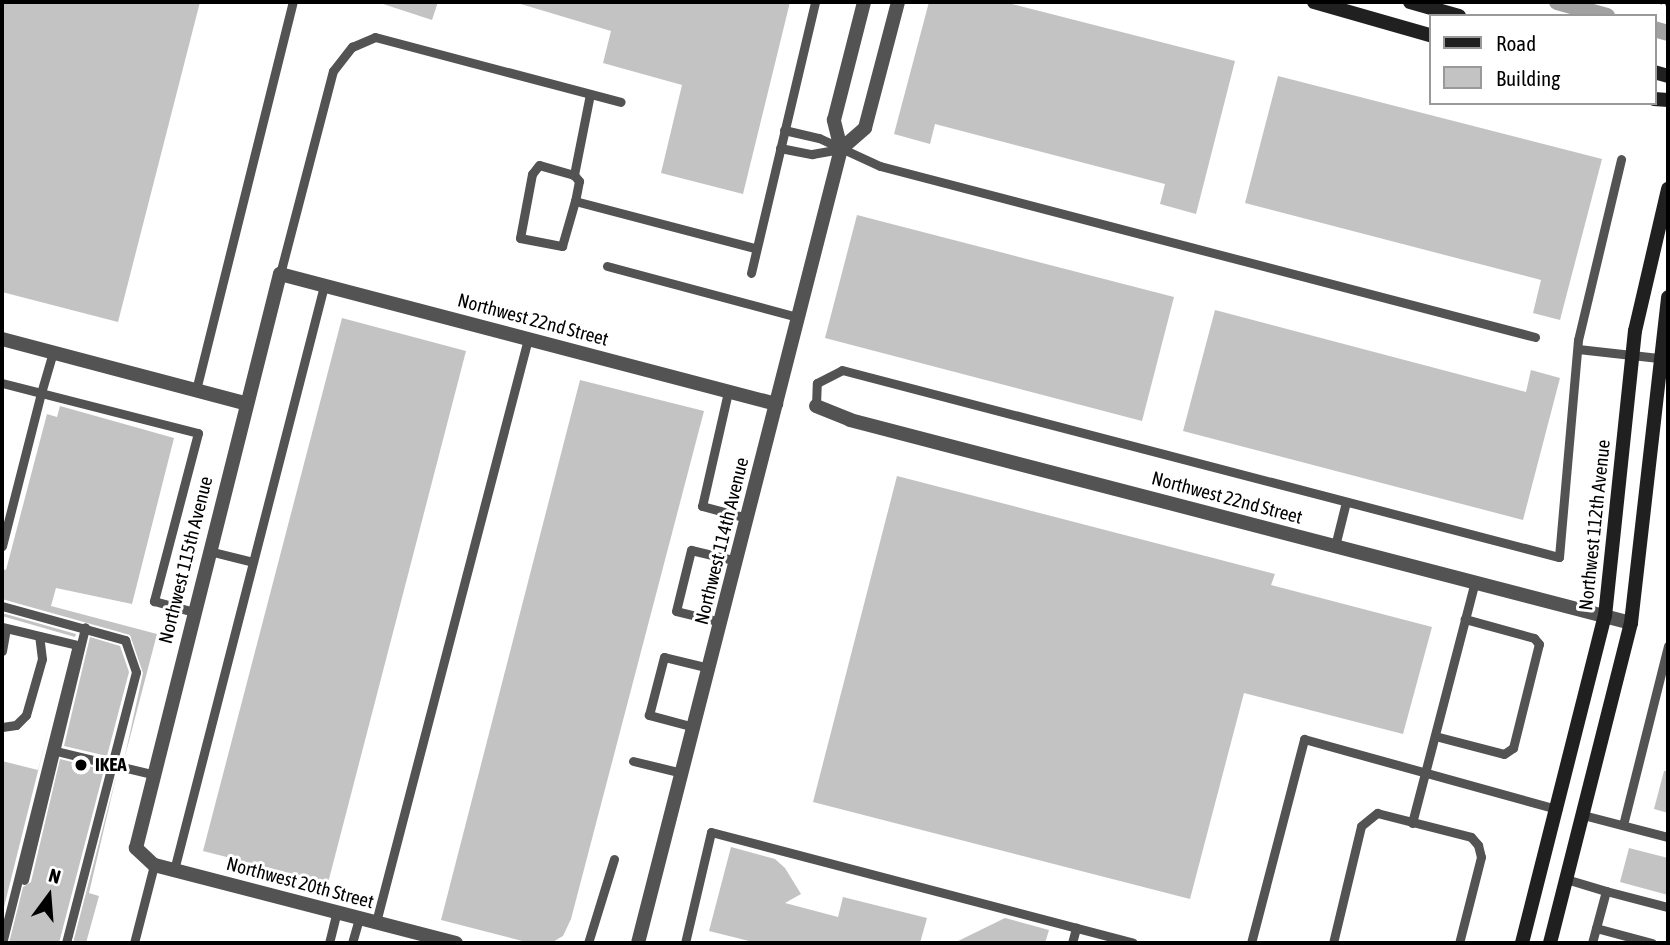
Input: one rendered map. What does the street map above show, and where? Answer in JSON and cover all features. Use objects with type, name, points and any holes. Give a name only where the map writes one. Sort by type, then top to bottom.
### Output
[{"type":"street","name":"Northwest 114th Avenue","points":[[638,943],[841,149],[834,120],[864,2]]},
{"type":"street","points":[[841,149],[866,128],[898,2]]},
{"type":"street","points":[[1314,2],[1428,34]]},
{"type":"street","points":[[1410,2],[1452,14]]},
{"type":"street","name":"Northwest 112th Avenue","points":[[1521,943],[1605,616],[1631,356],[1668,189]]},
{"type":"street","name":"Northwest 22nd Street","points":[[280,274],[776,404]]},
{"type":"street","name":"Northwest 115th Avenue","points":[[138,854],[135,835],[280,274]]},
{"type":"street","points":[[1550,943],[1631,623],[1668,298]]},
{"type":"street","points":[[2,339],[245,403]]},
{"type":"street","name":"Northwest 22nd Street","points":[[816,406],[850,420],[1631,623]]},
{"type":"street","points":[[1556,809],[1583,815]]},
{"type":"street","name":"Northwest 20th Street","points":[[138,854],[154,865],[456,943]]},
{"type":"lane","points":[[196,390],[293,2]]},
{"type":"lane","points":[[751,272],[754,248],[815,2]]},
{"type":"lane","points":[[280,274],[333,71],[352,47],[375,37],[621,102]]},
{"type":"lane","points":[[574,175],[590,94]]},
{"type":"lane","points":[[784,130],[841,149],[880,166],[1535,337]]},
{"type":"lane","points":[[780,148],[812,154],[841,149]]},
{"type":"lane","points":[[816,406],[817,383],[842,370],[1559,557],[1578,349],[1622,159]]},
{"type":"lane","points":[[539,165],[574,175],[579,181],[562,246],[520,237],[532,174],[539,165]]},
{"type":"lane","points":[[575,201],[754,248]]},
{"type":"lane","points":[[607,266],[798,317]]},
{"type":"lane","points":[[174,870],[324,286]]},
{"type":"lane","points":[[376,922],[528,339]]},
{"type":"lane","points":[[1578,349],[1661,363]]},
{"type":"lane","points":[[2,547],[53,352]]},
{"type":"lane","points":[[2,383],[198,433],[154,601],[194,611]]},
{"type":"lane","points":[[727,392],[702,506],[747,519]]},
{"type":"lane","points":[[1335,546],[1346,502]]},
{"type":"lane","points":[[721,622],[676,611],[691,550],[737,561]]},
{"type":"lane","points":[[209,551],[253,562]]},
{"type":"lane","points":[[1412,823],[1475,582]]},
{"type":"lane","points":[[2,606],[125,640],[136,672],[66,943]]},
{"type":"lane","points":[[1435,736],[1504,754],[1513,748],[1539,644],[1534,638],[1465,619]]},
{"type":"lane","points":[[8,943],[85,627]]},
{"type":"lane","points":[[2,651],[4,628],[77,645],[2,943]]},
{"type":"lane","points":[[2,727],[16,724],[26,715],[42,659],[39,636]]},
{"type":"lane","points":[[1623,825],[1668,646]]},
{"type":"lane","points":[[694,727],[649,715],[664,657],[709,668]]},
{"type":"lane","points":[[1251,943],[1304,739],[1556,809]]},
{"type":"lane","points":[[51,749],[151,774]]},
{"type":"lane","points":[[633,761],[682,773]]},
{"type":"lane","points":[[1333,943],[1363,821],[1377,813],[1471,838],[1480,850],[1459,943]]},
{"type":"lane","points":[[1583,815],[1668,837]]},
{"type":"lane","points":[[685,943],[711,832],[1133,943]]},
{"type":"lane","points":[[588,943],[614,859]]},
{"type":"lane","points":[[134,943],[154,865]]},
{"type":"lane","points":[[1566,879],[1668,907]]},
{"type":"lane","points":[[1592,943],[1606,891]]},
{"type":"lane","points":[[329,943],[337,912]]},
{"type":"lane","points":[[352,943],[359,918]]},
{"type":"lane","points":[[1072,943],[1076,928]]},
{"type":"lane","points":[[1596,928],[1652,943]]},
{"type":"path","points":[[1660,2],[1668,4]]},
{"type":"building","points":[[2,2],[200,2],[118,322],[2,292]]},
{"type":"building","points":[[377,2],[438,2],[432,20]]},
{"type":"building","points":[[514,2],[790,2],[743,194],[661,173],[682,85],[603,63],[611,31]]},
{"type":"building","points":[[929,2],[1004,2],[1235,61],[1196,214],[1160,204],[1165,184],[935,124],[930,144],[894,134]]},
{"type":"building","points":[[1278,76],[1602,159],[1560,320],[1533,313],[1541,280],[1245,203]]},
{"type":"building","points":[[857,215],[1174,297],[1142,421],[825,338]]},
{"type":"building","points":[[1215,310],[1526,392],[1531,370],[1560,378],[1523,520],[1183,431]]},
{"type":"building","points":[[342,318],[466,351],[328,883],[203,851]]},
{"type":"building","points":[[580,380],[704,411],[571,919],[563,936],[551,943],[530,943],[441,920]]},
{"type":"building","points":[[60,406],[174,438],[132,604],[56,588],[51,606],[157,634],[124,760],[143,673],[130,635],[2,599],[2,569],[6,570],[47,414],[57,417]]},
{"type":"building","points":[[897,476],[1275,574],[1271,585],[1432,627],[1403,734],[1244,693],[1190,899],[813,802]]},
{"type":"building","points":[[2,613],[76,634],[75,637],[2,616]]},
{"type":"building","points":[[90,637],[120,646],[129,672],[107,756],[64,746]]},
{"type":"building","points":[[51,719],[2,915],[2,761],[38,770]]},
{"type":"building","points":[[60,759],[104,770],[59,943],[9,943],[23,887],[31,882]]},
{"type":"building","points":[[1664,771],[1668,771],[1668,813],[1654,809]]},
{"type":"building","points":[[117,773],[89,893],[99,896],[86,943],[73,943]]},
{"type":"building","points":[[731,847],[775,859],[785,868],[801,894],[785,903],[838,917],[843,897],[927,918],[920,943],[757,943],[709,931]]},
{"type":"building","points":[[1629,848],[1668,858],[1668,895],[1620,882]]},
{"type":"building","points":[[1005,918],[1049,930],[1045,943],[954,943]]},
{"type":"waterway","points":[[1557,2],[1600,14]]},
{"type":"waterway","points":[[1656,30],[1668,33]]},
{"type":"place","name":"IKEA","points":[[81,765]]}]
